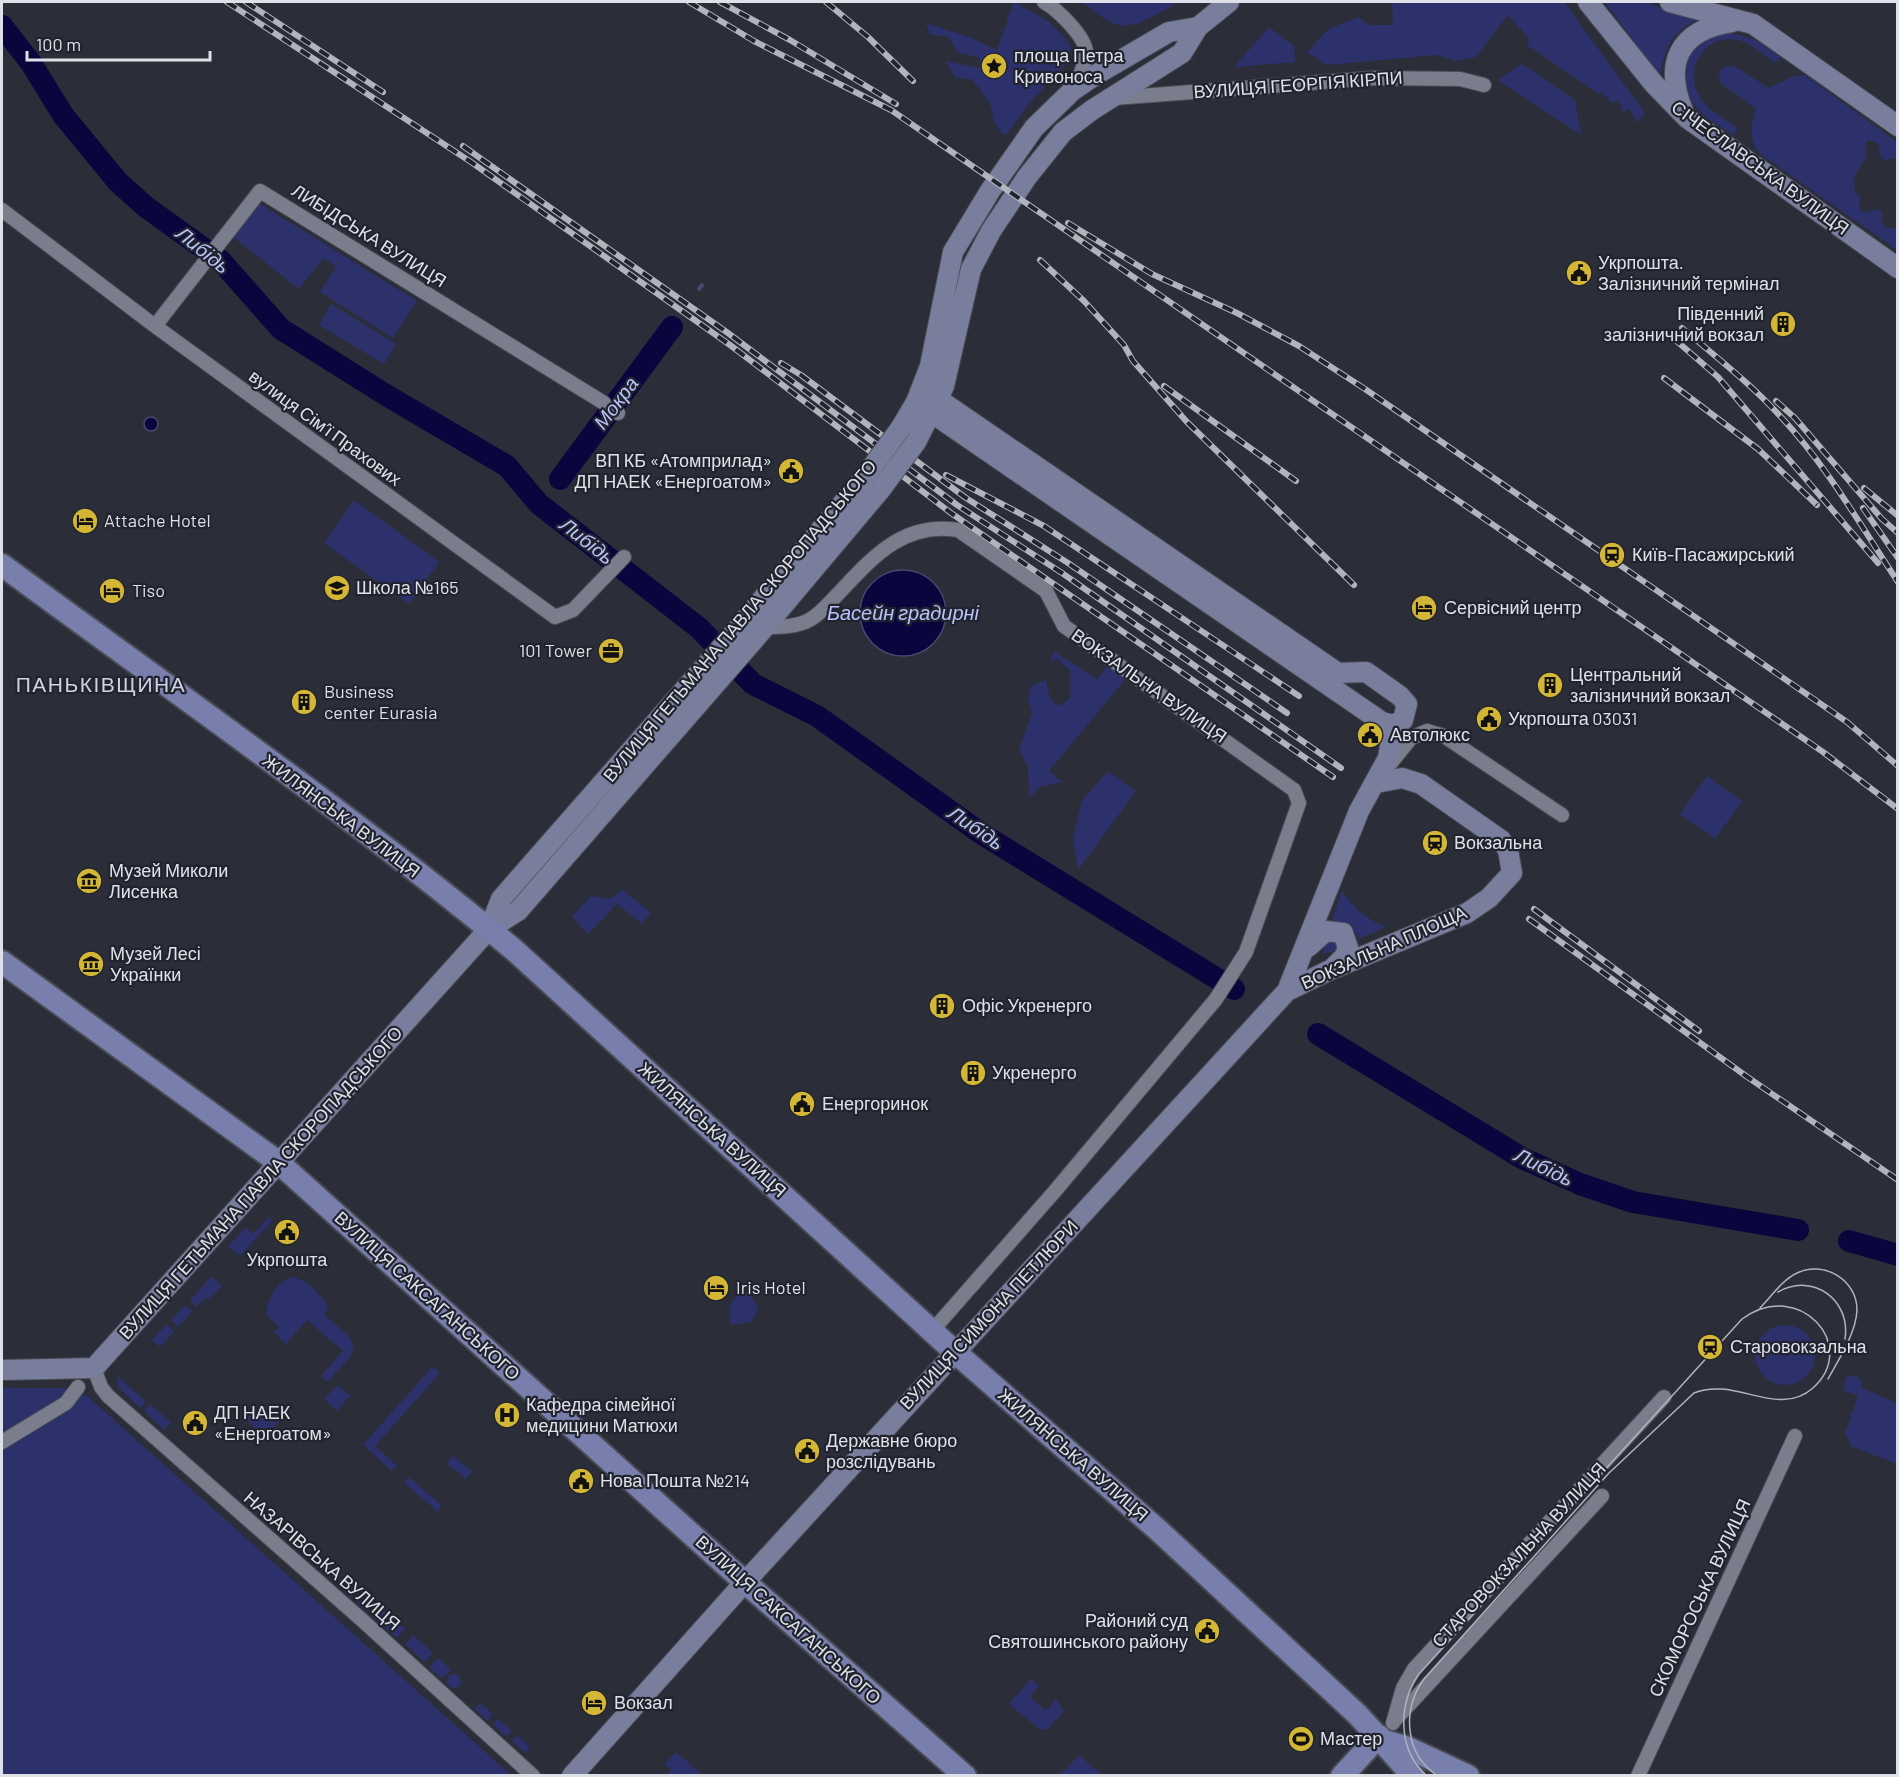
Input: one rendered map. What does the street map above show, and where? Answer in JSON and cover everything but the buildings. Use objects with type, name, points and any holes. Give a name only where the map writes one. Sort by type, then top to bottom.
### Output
[{"type":"main road","points":[[1198,27],[1229,2]]},
{"type":"main road","name":"СІЧЕСЛАВСЬКА ВУЛИЦЯ","points":[[1588,2],[1654,84],[1687,118],[1898,268]]},
{"type":"main road","points":[[1670,2],[1741,21],[1769,34],[1898,126]]},
{"type":"main road","points":[[1687,118],[1675,87],[1678,56],[1687,40],[1697,31],[1713,25],[1741,21]]},
{"type":"main road","name":"ВУЛИЦЯ ГЕТЬМАНА ПАВЛА СКОРОПАДСЬКОГО","points":[[94,1368],[489,929],[501,899],[741,640],[864,478],[900,429],[919,395],[937,340],[953,252],[962,234],[1034,128],[1072,91],[1169,32],[1198,27]]},
{"type":"main road","name":"ВУЛИЦЯ ГЕТЬМАНА ПАВЛА СКОРОПАДСЬКОГО","points":[[741,640],[765,627],[881,489],[916,442],[935,406],[958,334],[971,269],[991,231],[1027,177],[1063,132],[1182,53],[1198,27]]},
{"type":"main road","points":[[919,395],[1382,722],[1393,725],[1403,720],[1407,709],[1404,699],[1366,672],[1338,673],[935,406]]},
{"type":"main road","name":"ЖИЛЯНСЬКА ВУЛИЦЯ","points":[[2,565],[365,832],[489,929],[955,1352],[1385,1733],[1408,1748],[1468,1776]]},
{"type":"main road","points":[[1348,698],[1343,689],[1349,674]]},
{"type":"main road","points":[[1381,776],[1388,758],[1391,739],[1382,722]]},
{"type":"main road","name":"ВОКЗАЛЬНА ПЛОЩА","points":[[1381,776],[1402,777],[1421,784],[1502,840],[1508,850],[1512,873],[1489,897],[1467,913],[1330,970],[1287,991],[1359,811],[1381,776]]},
{"type":"main road","points":[[1303,954],[1315,938],[1326,931],[1343,933],[1348,948],[1344,957],[1330,970]]},
{"type":"main road","name":"ВУЛИЦЯ САКСАГАНСЬКОГО","points":[[2,962],[278,1162],[964,1776]]},
{"type":"main road","name":"ВУЛИЦЯ СИМОНА ПЕТЛЮРИ","points":[[572,1776],[745,1582],[1287,991]]},
{"type":"main road","points":[[2,1370],[94,1368]]},
{"type":"main road","name":"ЖИЛЯНСЬКА ВУЛИЦЯ","points":[[1385,1733],[1413,1776]]},
{"type":"main road","name":"СТАРОВОКЗАЛЬНА ВУЛИЦЯ","points":[[1342,1776],[1385,1733]]},
{"type":"street","points":[[1044,2],[1066,18],[1086,48],[1084,64],[1072,91]]},
{"type":"street","name":"ВУЛИЦЯ ГЕОРГІЯ КІРПИ","points":[[1112,98],[1376,78],[1460,79],[1484,85]]},
{"type":"street","name":"ЛИБІДСЬКА ВУЛИЦЯ","points":[[155,326],[260,191],[604,403]]},
{"type":"street","name":"вулиця Сімʼї Прахових","points":[[2,210],[155,326],[555,617],[573,609],[615,569],[624,557]]},
{"type":"street","name":"ВОКЗАЛЬНА ВУЛИЦЯ","points":[[765,627],[786,626],[812,618],[860,571],[901,536],[944,527],[958,530],[1046,591],[1064,626],[1294,790],[1299,802],[1246,952],[1216,999]]},
{"type":"street","name":"ВОКЗАЛЬНА ПЛОЩА","points":[[1381,776],[1411,738],[1427,731],[1444,736],[1562,815]]},
{"type":"street","name":"ВУЛИЦЯ СИМОНА ПЕТЛЮРИ","points":[[932,1331],[1055,1191],[1216,999]]},
{"type":"street","name":"НАЗАРІВСЬКА ВУЛИЦЯ","points":[[94,1368],[101,1387],[108,1396],[362,1620],[533,1776]]},
{"type":"street","points":[[2,1442],[66,1403],[78,1387]]},
{"type":"street","name":"СТАРОВОКЗАЛЬНА ВУЛИЦЯ","points":[[1385,1733],[1403,1688],[1414,1670],[1664,1398]]},
{"type":"street","name":"СКОМОРОСЬКА ВУЛИЦЯ","points":[[1638,1776],[1795,1436]]},
{"type":"street","name":"СТАРОВОКЗАЛЬНА ВУЛИЦЯ","points":[[1385,1733],[1602,1496]]},
{"type":"shaded area","name":"площа Петра Кривоноса","points":[[1014,2],[1048,21],[1068,41],[1071,50],[1066,64],[1031,101],[1006,135],[997,126],[990,104],[972,79],[956,78],[945,61],[979,68],[980,58],[957,52],[948,36],[930,35],[926,23],[969,37],[997,50]]},
{"type":"shaded area","points":[[1082,2],[1178,2],[1147,20],[1121,25],[1105,19]]},
{"type":"shaded area","points":[[1392,2],[1564,2],[1645,113],[1637,123],[1629,108],[1624,112],[1617,101],[1612,103],[1602,92],[1599,94],[1527,45],[1529,39],[1508,15],[1476,57],[1456,61],[1437,55],[1326,65],[1307,52],[1329,29],[1359,17],[1369,25],[1393,25]]},
{"type":"shaded area","points":[[1605,2],[1645,2],[1695,21],[1674,37],[1663,59],[1660,77]]},
{"type":"shaded area","points":[[1269,27],[1294,46],[1295,62],[1234,67]]},
{"type":"shaded area","points":[[1731,33],[1756,40],[1780,57],[1775,63],[1749,44],[1731,39],[1711,44],[1698,58],[1694,77],[1699,96],[1711,110],[1738,129],[1733,135],[1701,113],[1693,103],[1684,78],[1685,67],[1697,48],[1706,41]]},
{"type":"shaded area","points":[[1522,64],[1575,100],[1581,135],[1498,80]]},
{"type":"shaded area","points":[[1734,66],[1769,88],[1794,76],[1805,75],[1897,142],[1897,158],[1884,160],[1880,157],[1879,145],[1875,141],[1866,141],[1866,157],[1854,177],[1855,192],[1860,195],[1859,208],[1866,213],[1878,209],[1882,212],[1882,223],[1886,228],[1897,228],[1897,250],[1759,153],[1753,142],[1752,131],[1756,108],[1719,80],[1720,71],[1724,67]]},
{"type":"shaded area","points":[[260,204],[417,301],[393,338],[320,292],[340,260],[335,266],[323,258],[299,289],[233,237]]},
{"type":"shaded area","points":[[331,304],[396,344],[384,364],[319,325]]},
{"type":"shaded area","points":[[672,327],[681,332],[636,392],[618,409],[605,401],[658,333],[658,338],[664,338]]},
{"type":"shaded area","points":[[354,500],[439,562],[409,604],[324,543]]},
{"type":"shaded area","points":[[1055,652],[1097,679],[1108,665],[1126,678],[1049,771],[1062,782],[1039,787],[1029,799],[1028,766],[1019,750],[1032,713],[1028,699],[1031,686],[1046,680],[1050,699],[1059,706],[1070,698],[1070,670],[1057,659],[1049,661]]},
{"type":"shaded area","points":[[1108,771],[1136,791],[1078,870],[1073,838],[1082,800]]},
{"type":"shaded area","points":[[1707,776],[1742,801],[1715,839],[1680,814]]},
{"type":"shaded area","points":[[623,890],[651,913],[642,924],[617,904],[588,934],[572,917],[591,896],[609,899]]},
{"type":"shaded area","points":[[1342,891],[1361,913],[1386,927],[1359,939],[1351,924],[1332,921]]},
{"type":"shaded area","points":[[1336,940],[1339,946],[1336,950],[1323,954],[1326,941]]},
{"type":"shaded area","points":[[269,1217],[272,1221],[240,1256],[228,1246],[246,1227],[253,1234]]},
{"type":"shaded area","points":[[212,1276],[222,1286],[209,1299],[206,1297],[197,1307],[190,1300]]},
{"type":"shaded area","points":[[293,1277],[315,1289],[326,1304],[328,1310],[324,1315],[348,1335],[354,1345],[351,1356],[327,1382],[321,1376],[343,1351],[307,1320],[286,1344],[274,1332],[279,1327],[267,1316],[270,1297],[282,1282]]},
{"type":"shaded area","points":[[741,1291],[749,1293],[758,1307],[752,1322],[730,1325],[730,1304]]},
{"type":"shaded area","points":[[185,1305],[192,1311],[178,1327],[171,1320]]},
{"type":"shaded area","points":[[167,1324],[174,1331],[160,1347],[152,1340]]},
{"type":"shaded area","points":[[1785,1325],[1806,1334],[1815,1355],[1806,1376],[1785,1385],[1764,1376],[1755,1355],[1764,1334]]},
{"type":"shaded area","points":[[433,1366],[440,1373],[375,1446],[397,1466],[392,1471],[363,1445]]},
{"type":"shaded area","points":[[1854,1375],[1862,1381],[1862,1388],[1897,1403],[1897,1464],[1851,1446],[1845,1433],[1858,1396],[1843,1390],[1846,1377]]},
{"type":"shaded area","points":[[118,1376],[146,1402],[140,1408],[118,1387]]},
{"type":"shaded area","points":[[338,1385],[350,1396],[337,1411],[324,1399]]},
{"type":"shaded area","points":[[2,1388],[71,1388],[86,1395],[511,1775],[2,1775]]},
{"type":"shaded area","points":[[150,1404],[171,1423],[164,1430],[144,1411]]},
{"type":"shaded area","points":[[279,1404],[282,1418],[261,1441],[252,1425],[243,1417],[248,1411]]},
{"type":"shaded area","points":[[453,1456],[472,1472],[465,1479],[447,1463]]},
{"type":"shaded area","points":[[409,1477],[442,1506],[437,1511],[404,1483]]},
{"type":"shaded area","points":[[346,1576],[359,1588],[351,1597],[338,1585]]},
{"type":"shaded area","points":[[363,1591],[375,1602],[366,1611],[355,1600]]},
{"type":"shaded area","points":[[376,1607],[382,1607],[386,1614],[382,1621],[376,1621],[372,1617],[372,1611]]},
{"type":"shaded area","points":[[391,1616],[405,1629],[397,1638],[383,1626]]},
{"type":"shaded area","points":[[413,1635],[433,1653],[425,1662],[405,1644]]},
{"type":"shaded area","points":[[438,1658],[451,1669],[442,1679],[429,1667]]},
{"type":"shaded area","points":[[451,1674],[457,1674],[461,1681],[457,1688],[451,1688],[447,1684],[447,1678]]},
{"type":"shaded area","points":[[1031,1679],[1039,1686],[1030,1697],[1046,1711],[1056,1699],[1064,1711],[1047,1730],[1038,1728],[1009,1704]]},
{"type":"shaded area","points":[[480,1703],[493,1714],[488,1721],[474,1709]]},
{"type":"shaded area","points":[[498,1719],[512,1731],[507,1737],[493,1725]]},
{"type":"shaded area","points":[[517,1735],[530,1747],[525,1753],[512,1741]]},
{"type":"shaded area","points":[[676,1752],[703,1775],[666,1775],[671,1770],[665,1764]]},
{"type":"shaded area","points":[[1079,1755],[1102,1775],[1060,1775]]},
{"type":"water","points":[[151,417],[156,419],[158,424],[156,429],[151,431],[146,429],[144,424],[146,419]]},
{"type":"water","name":"Басейн градирні","points":[[895,570],[911,570],[934,582],[943,596],[946,613],[943,630],[934,644],[911,656],[895,656],[879,649],[867,637],[860,621],[860,605],[867,589],[879,577]]},
{"type":"waterway","name":"Либідь","points":[[2,26],[31,63],[63,115],[118,182],[146,207],[221,261],[281,329],[386,395],[507,466],[539,504],[699,628],[753,684],[817,716],[982,834],[1234,989]]},
{"type":"waterway","name":"Мокра","points":[[699,289],[702,285]]},
{"type":"waterway","name":"Мокра","points":[[560,479],[672,327]]},
{"type":"waterway","name":"Либідь","points":[[1318,1034],[1522,1158],[1580,1184],[1633,1202],[1798,1230]]},
{"type":"waterway","name":"Либідь","points":[[1849,1241],[1898,1255]]},
{"type":"tram line","points":[[1760,1308],[1786,1280],[1797,1273],[1818,1269],[1837,1275],[1845,1282],[1856,1299],[1856,1319],[1846,1346],[1828,1379]]},
{"type":"tram line","points":[[1778,1292],[1804,1285],[1827,1293],[1842,1312],[1845,1339]]},
{"type":"tram line","points":[[1427,1776],[1410,1753],[1404,1726],[1407,1699],[1419,1674],[1742,1319],[1763,1308],[1784,1306],[1802,1311],[1816,1322],[1826,1337],[1830,1354],[1826,1371],[1813,1388],[1800,1396],[1785,1399],[1771,1399],[1725,1389],[1709,1389],[1694,1393],[1609,1473],[1424,1679],[1412,1704],[1410,1730],[1418,1756],[1438,1776]]},
{"type":"railway","points":[[227,2],[471,162],[730,345],[951,513],[1333,777]]},
{"type":"railway","points":[[246,2],[383,92]]},
{"type":"railway","points":[[689,2],[754,41],[891,110],[1823,752],[1898,809]]},
{"type":"railway","points":[[720,2],[790,40],[896,104]]},
{"type":"railway","points":[[826,2],[868,37],[913,81]]},
{"type":"railway","points":[[463,146],[728,333],[957,505],[1062,573],[1341,768]]},
{"type":"railway","points":[[1068,223],[1152,274],[1237,313],[1299,346],[1365,389],[1847,722],[1898,766]]},
{"type":"railway","points":[[1040,260],[1084,301],[1124,345],[1133,361],[1187,422],[1354,585]]},
{"type":"railway","points":[[1682,328],[1758,393],[1798,436],[1843,497],[1898,582]]},
{"type":"railway","points":[[1672,337],[1718,377],[1878,563]]},
{"type":"railway","points":[[781,363],[801,375],[966,498],[1068,563],[1287,713]]},
{"type":"railway","points":[[1664,378],[1758,449],[1817,505]]},
{"type":"railway","points":[[1164,386],[1296,481]]},
{"type":"railway","points":[[1776,401],[1795,418],[1882,519],[1898,533]]},
{"type":"railway","points":[[946,475],[1044,526],[1299,696]]},
{"type":"railway","points":[[1864,488],[1898,516]]},
{"type":"railway","points":[[1863,508],[1898,558]]},
{"type":"railway","points":[[1534,909],[1699,1031]]},
{"type":"railway","points":[[1529,919],[1746,1076],[1898,1180]]},
{"type":"place","name":"площа Петра Кривоноса","points":[[994,66]]},
{"type":"place","name":"Укрпошта. Залізничний термінал","points":[[1579,273]]},
{"type":"place","name":"Південний залізничний вокзал","points":[[1783,324]]},
{"type":"place","name":"ВП КБ «Атомприлад» ДП НАЕК «Енергоатом»","points":[[791,471]]},
{"type":"place","name":"Attache Hotel","points":[[85,521]]},
{"type":"place","name":"Київ-Пасажирський","points":[[1612,555]]},
{"type":"place","name":"Школа №165","points":[[337,588]]},
{"type":"place","name":"Tiso","points":[[112,591]]},
{"type":"place","name":"Сервісний центр","points":[[1424,608]]},
{"type":"place","name":"101 Tower","points":[[611,651]]},
{"type":"place","name":"Центральний залізничний вокзал","points":[[1550,685]]},
{"type":"place","name":"Business center Eurasia","points":[[304,702]]},
{"type":"place","name":"Укрпошта 03031","points":[[1489,719]]},
{"type":"place","name":"Автолюкс","points":[[1370,735]]},
{"type":"place","name":"Вокзальна","points":[[1435,843]]},
{"type":"place","name":"Музей Миколи Лисенка","points":[[89,881]]},
{"type":"place","name":"Музей Лесі Українки","points":[[91,964]]},
{"type":"place","name":"Офіс Укренерго","points":[[942,1006]]},
{"type":"place","name":"Укренерго","points":[[973,1073]]},
{"type":"place","name":"Енергоринок","points":[[802,1104]]},
{"type":"place","name":"Укрпошта","points":[[287,1232]]},
{"type":"place","name":"Iris Hotel","points":[[716,1288]]},
{"type":"place","name":"Старовокзальна","points":[[1710,1347]]},
{"type":"place","name":"Кафедра сімейної медицини Матюхи","points":[[507,1415]]},
{"type":"place","name":"ДП НАЕК «Енергоатом»","points":[[195,1423]]},
{"type":"place","name":"Державне бюро розслідувань","points":[[807,1451]]},
{"type":"place","name":"Нова Пошта №214","points":[[581,1481]]},
{"type":"place","name":"Районий суд Святошинського району","points":[[1207,1631]]},
{"type":"place","name":"Вокзал","points":[[594,1703]]},
{"type":"place","name":"Мастер","points":[[1301,1739]]},
{"type":"district","name":"ПАНЬКІВЩИНА","points":[[101,685]]}]
